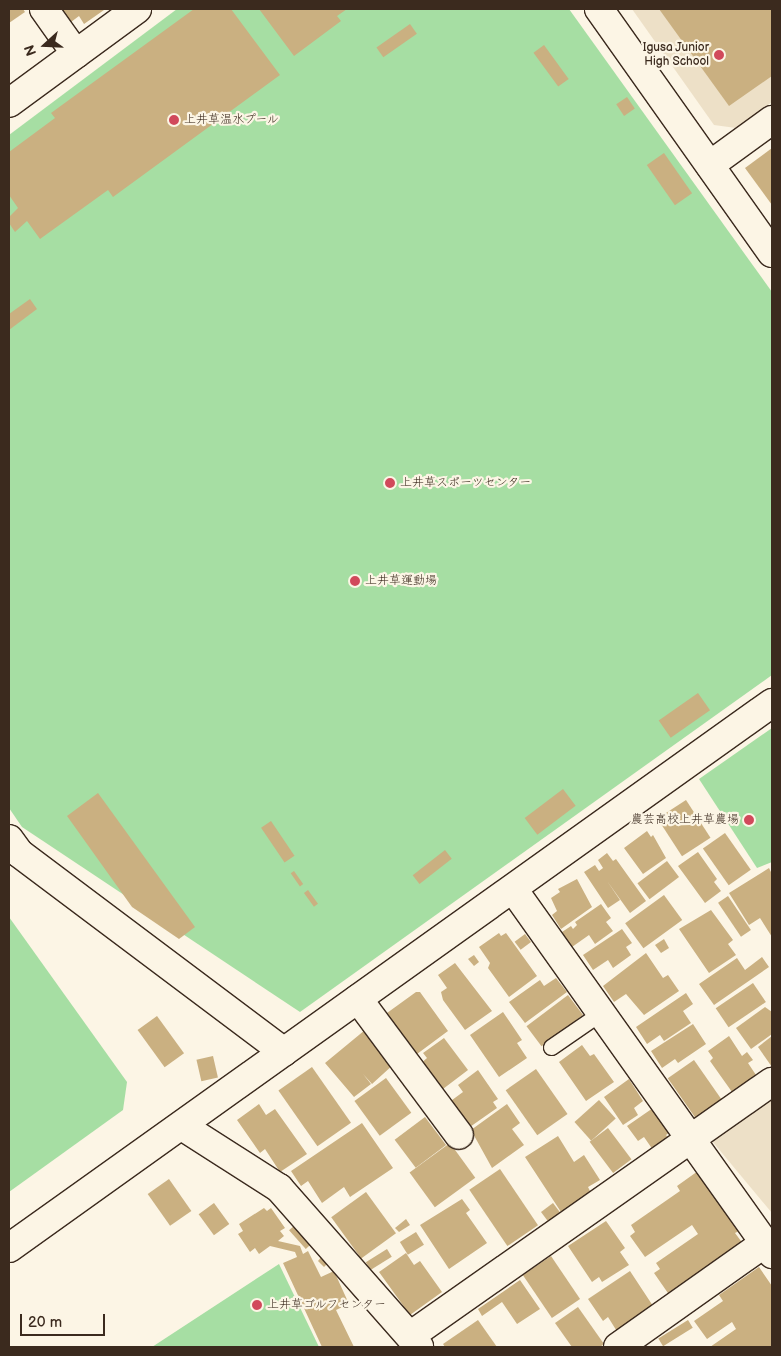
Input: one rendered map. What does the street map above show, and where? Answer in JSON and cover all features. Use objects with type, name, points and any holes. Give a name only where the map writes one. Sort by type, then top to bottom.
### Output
[{"type":"street","points":[[44,9],[76,54]]},
{"type":"street","points":[[9,103],[137,9]]},
{"type":"street","points":[[599,9],[772,253]]},
{"type":"street","points":[[710,165],[772,120]]},
{"type":"street","points":[[9,1248],[772,703]]},
{"type":"street","points":[[9,839],[19,853],[284,1052]]},
{"type":"street","points":[[512,889],[599,1014],[693,1140],[768,1249],[618,1347]]},
{"type":"street","points":[[358,999],[459,1135]]},
{"type":"street","points":[[182,1126],[278,1188],[415,1342],[772,1082]]},
{"type":"lane","points":[[550,1047],[599,1014]]},
{"type":"shaded area","name":"Igusa Junior High School","points":[[632,9],[772,9],[772,102],[736,128],[714,125]]},
{"type":"shaded area","points":[[772,1099],[772,1213],[712,1141]]},
{"type":"green space","name":"上井草スポーツセンター","points":[[177,9],[569,9],[772,292],[772,675],[300,1012],[22,827],[9,808],[9,135]]},
{"type":"green space","name":"農芸高校上井草農場","points":[[772,728],[772,862],[757,868],[699,779]]},
{"type":"green space","points":[[9,917],[127,1082],[123,1110],[9,1192]]},
{"type":"green space","name":"上井草ゴルフセンター","points":[[279,1264],[319,1347],[152,1347]]},
{"type":"building","points":[[9,9],[23,9],[25,12],[9,23]]},
{"type":"building","points":[[62,9],[104,10],[84,24],[79,16],[71,22]]},
{"type":"building","points":[[194,9],[231,9],[280,75],[113,197],[108,190],[40,239],[27,221],[15,232],[9,223],[9,217],[18,208],[9,195],[9,152],[55,118],[51,113]]},
{"type":"building","points":[[259,9],[347,9],[337,16],[341,21],[294,56]]},
{"type":"building","name":"Igusa Junior High School","points":[[659,9],[772,9],[772,76],[729,106]]},
{"type":"building","points":[[410,24],[417,34],[383,57],[376,48]]},
{"type":"building","points":[[544,45],[569,79],[558,87],[533,53]]},
{"type":"building","points":[[627,97],[635,109],[624,116],[616,104]]},
{"type":"building","points":[[772,148],[772,205],[745,168]]},
{"type":"building","points":[[664,153],[692,193],[675,205],[647,165]]},
{"type":"building","points":[[30,299],[37,309],[9,330],[9,314]]},
{"type":"building","points":[[698,693],[710,710],[671,738],[659,721]]},
{"type":"building","points":[[563,789],[576,806],[537,835],[525,818]]},
{"type":"building","points":[[98,793],[195,927],[179,939],[132,907],[67,816]]},
{"type":"building","points":[[686,800],[711,838],[682,856],[657,819]]},
{"type":"building","points":[[271,821],[294,856],[285,863],[261,828]]},
{"type":"building","points":[[647,831],[651,837],[653,835],[666,858],[643,874],[624,848]]},
{"type":"building","points":[[725,833],[751,870],[729,885],[703,848]]},
{"type":"building","points":[[445,850],[452,859],[419,884],[413,875]]},
{"type":"building","points":[[698,852],[717,879],[714,882],[721,891],[705,903],[678,866]]},
{"type":"building","points":[[607,853],[613,861],[616,859],[646,901],[630,913],[607,881],[620,900],[608,908],[584,872],[595,865],[599,871],[603,868],[598,860]]},
{"type":"building","points":[[667,861],[679,877],[649,899],[637,883]]},
{"type":"building","points":[[769,868],[772,874],[772,937],[760,918],[749,925],[729,893]]},
{"type":"building","points":[[294,871],[303,884],[300,886],[291,873]]},
{"type":"building","points":[[577,879],[592,907],[561,929],[552,915],[557,911],[551,898],[560,892],[558,889]]},
{"type":"building","points":[[308,890],[318,904],[314,907],[304,893]]},
{"type":"building","points":[[664,895],[682,920],[643,948],[625,923]]},
{"type":"building","points":[[728,896],[751,930],[741,937],[718,903]]},
{"type":"building","points":[[601,904],[611,918],[606,922],[613,931],[595,944],[589,935],[572,947],[562,932],[571,926],[573,929],[577,925],[575,922]]},
{"type":"building","points":[[711,910],[733,940],[728,944],[736,955],[709,973],[679,929]]},
{"type":"building","points":[[622,929],[632,943],[626,947],[631,955],[613,968],[608,960],[593,970],[583,955]]},
{"type":"building","points":[[499,933],[501,936],[506,933],[537,976],[509,997],[488,968],[490,963],[479,947]]},
{"type":"building","points":[[525,934],[531,942],[521,950],[515,942]]},
{"type":"building","points":[[664,939],[669,948],[661,953],[655,945]]},
{"type":"building","points":[[646,953],[663,978],[668,975],[679,991],[644,1015],[626,994],[614,1002],[603,986]]},
{"type":"building","points":[[474,955],[479,962],[474,966],[468,959]]},
{"type":"building","points":[[762,957],[769,967],[714,1005],[699,984],[737,958],[745,970]]},
{"type":"building","points":[[455,963],[492,1011],[465,1030],[443,1000],[441,992],[447,988],[438,975]]},
{"type":"building","points":[[556,978],[567,992],[525,1023],[509,1002],[540,980],[544,986]]},
{"type":"building","points":[[753,983],[766,1002],[729,1027],[716,1008]]},
{"type":"building","points":[[416,992],[420,992],[448,1031],[417,1054],[412,1048],[409,1050],[387,1013]]},
{"type":"building","points":[[686,993],[693,1004],[683,1011],[691,1023],[664,1041],[660,1035],[647,1044],[636,1027]]},
{"type":"building","points":[[568,995],[583,1015],[542,1046],[526,1026]]},
{"type":"building","points":[[765,1007],[772,1012],[772,1034],[751,1049],[736,1028]]},
{"type":"building","points":[[503,1012],[522,1040],[517,1043],[527,1058],[499,1077],[470,1035]]},
{"type":"building","points":[[157,1016],[184,1053],[165,1067],[138,1030]]},
{"type":"building","points":[[693,1024],[706,1044],[678,1063],[675,1059],[662,1068],[651,1051]]},
{"type":"building","points":[[365,1030],[394,1064],[372,1084],[363,1074],[371,1084],[354,1097],[325,1063]]},
{"type":"building","points":[[729,1036],[742,1056],[747,1052],[753,1060],[748,1063],[756,1075],[732,1092],[710,1061],[713,1058],[708,1051]]},
{"type":"building","points":[[772,1036],[772,1067],[758,1047]]},
{"type":"building","points":[[444,1038],[468,1070],[439,1092],[419,1065],[427,1058],[423,1053]]},
{"type":"building","points":[[582,1045],[590,1056],[594,1054],[614,1082],[586,1101],[559,1062]]},
{"type":"building","points":[[213,1056],[218,1077],[201,1081],[196,1060]]},
{"type":"building","points":[[694,1060],[722,1100],[696,1118],[668,1078]]},
{"type":"building","points":[[312,1067],[351,1123],[317,1146],[278,1091]]},
{"type":"building","points":[[536,1069],[568,1114],[537,1135],[506,1090]]},
{"type":"building","points":[[478,1070],[498,1099],[493,1102],[497,1108],[467,1129],[448,1103],[463,1092],[458,1085]]},
{"type":"building","points":[[386,1078],[411,1113],[380,1136],[354,1101]]},
{"type":"building","points":[[629,1079],[643,1101],[634,1108],[638,1115],[623,1125],[604,1097]]},
{"type":"building","points":[[599,1100],[616,1119],[591,1141],[574,1122]]},
{"type":"building","points":[[259,1104],[266,1115],[275,1109],[307,1154],[280,1172],[265,1149],[260,1153],[237,1120]]},
{"type":"building","points":[[507,1104],[520,1123],[512,1129],[524,1145],[492,1168],[471,1130]]},
{"type":"building","points":[[653,1108],[670,1132],[666,1135],[669,1139],[653,1150],[644,1137],[638,1141],[627,1126]]},
{"type":"building","points":[[425,1117],[446,1145],[416,1168],[395,1140]]},
{"type":"building","points":[[362,1123],[393,1168],[350,1197],[344,1187],[322,1203],[308,1181],[301,1186],[291,1171]]},
{"type":"building","points":[[608,1128],[631,1159],[613,1173],[590,1142]]},
{"type":"building","points":[[558,1136],[574,1162],[584,1155],[600,1180],[588,1187],[591,1193],[561,1212],[525,1157]]},
{"type":"building","points":[[450,1143],[475,1178],[435,1207],[410,1172]]},
{"type":"building","points":[[500,1169],[538,1225],[507,1246],[469,1190]]},
{"type":"building","points":[[698,1171],[739,1231],[735,1233],[744,1245],[670,1296],[654,1273],[660,1269],[656,1263],[698,1234],[692,1225],[645,1257],[630,1236],[635,1232],[631,1225],[680,1191],[677,1186]]},
{"type":"building","points":[[169,1179],[191,1211],[170,1226],[148,1194]]},
{"type":"building","points":[[366,1192],[396,1233],[361,1259],[331,1217]]},
{"type":"building","points":[[462,1199],[470,1210],[466,1213],[487,1243],[449,1269],[420,1225]]},
{"type":"building","points":[[214,1203],[229,1224],[214,1235],[199,1214]]},
{"type":"building","points":[[553,1203],[562,1215],[550,1224],[541,1212]]},
{"type":"building","points":[[264,1208],[267,1211],[271,1208],[285,1228],[280,1231],[284,1236],[278,1241],[300,1246],[303,1254],[308,1251],[321,1277],[334,1271],[349,1304],[336,1310],[354,1347],[322,1347],[283,1263],[297,1257],[295,1252],[270,1246],[259,1254],[255,1248],[250,1252],[238,1234],[243,1231],[239,1224]]},
{"type":"building","points":[[406,1219],[410,1225],[399,1232],[395,1228]]},
{"type":"building","points":[[606,1221],[625,1248],[620,1252],[629,1265],[602,1282],[599,1277],[592,1282],[568,1246]]},
{"type":"building","points":[[295,1225],[312,1244],[306,1249],[289,1230]]},
{"type":"building","points":[[416,1232],[424,1245],[408,1255],[400,1242]]},
{"type":"building","points":[[387,1249],[392,1257],[371,1270],[366,1262]]},
{"type":"building","points":[[406,1253],[414,1265],[420,1261],[442,1292],[410,1315],[379,1272]]},
{"type":"building","points":[[322,1256],[329,1262],[324,1267],[318,1261]]},
{"type":"building","points":[[551,1256],[580,1299],[552,1318],[523,1275]]},
{"type":"building","points":[[759,1267],[772,1286],[772,1347],[710,1347],[736,1329],[732,1322],[707,1339],[694,1321],[723,1301],[719,1295]]},
{"type":"building","points":[[630,1271],[655,1309],[618,1333],[608,1317],[603,1321],[588,1299]]},
{"type":"building","points":[[520,1280],[540,1309],[517,1324],[502,1302],[482,1316],[478,1309]]},
{"type":"building","points":[[578,1307],[604,1344],[600,1347],[572,1347],[555,1323]]},
{"type":"building","points":[[478,1320],[497,1347],[445,1347],[443,1344]]},
{"type":"building","points":[[688,1320],[693,1328],[663,1346],[658,1339]]},
{"type":"place","name":"Igusa Junior High School","points":[[719,55]]},
{"type":"place","name":"上井草温水プール","points":[[174,120]]},
{"type":"place","name":"上井草スポーツセンター","points":[[390,483]]},
{"type":"place","name":"上井草運動場","points":[[355,581]]},
{"type":"place","name":"農芸高校上井草農場","points":[[749,820]]},
{"type":"place","name":"上井草ゴルフセンター","points":[[257,1305]]}]
